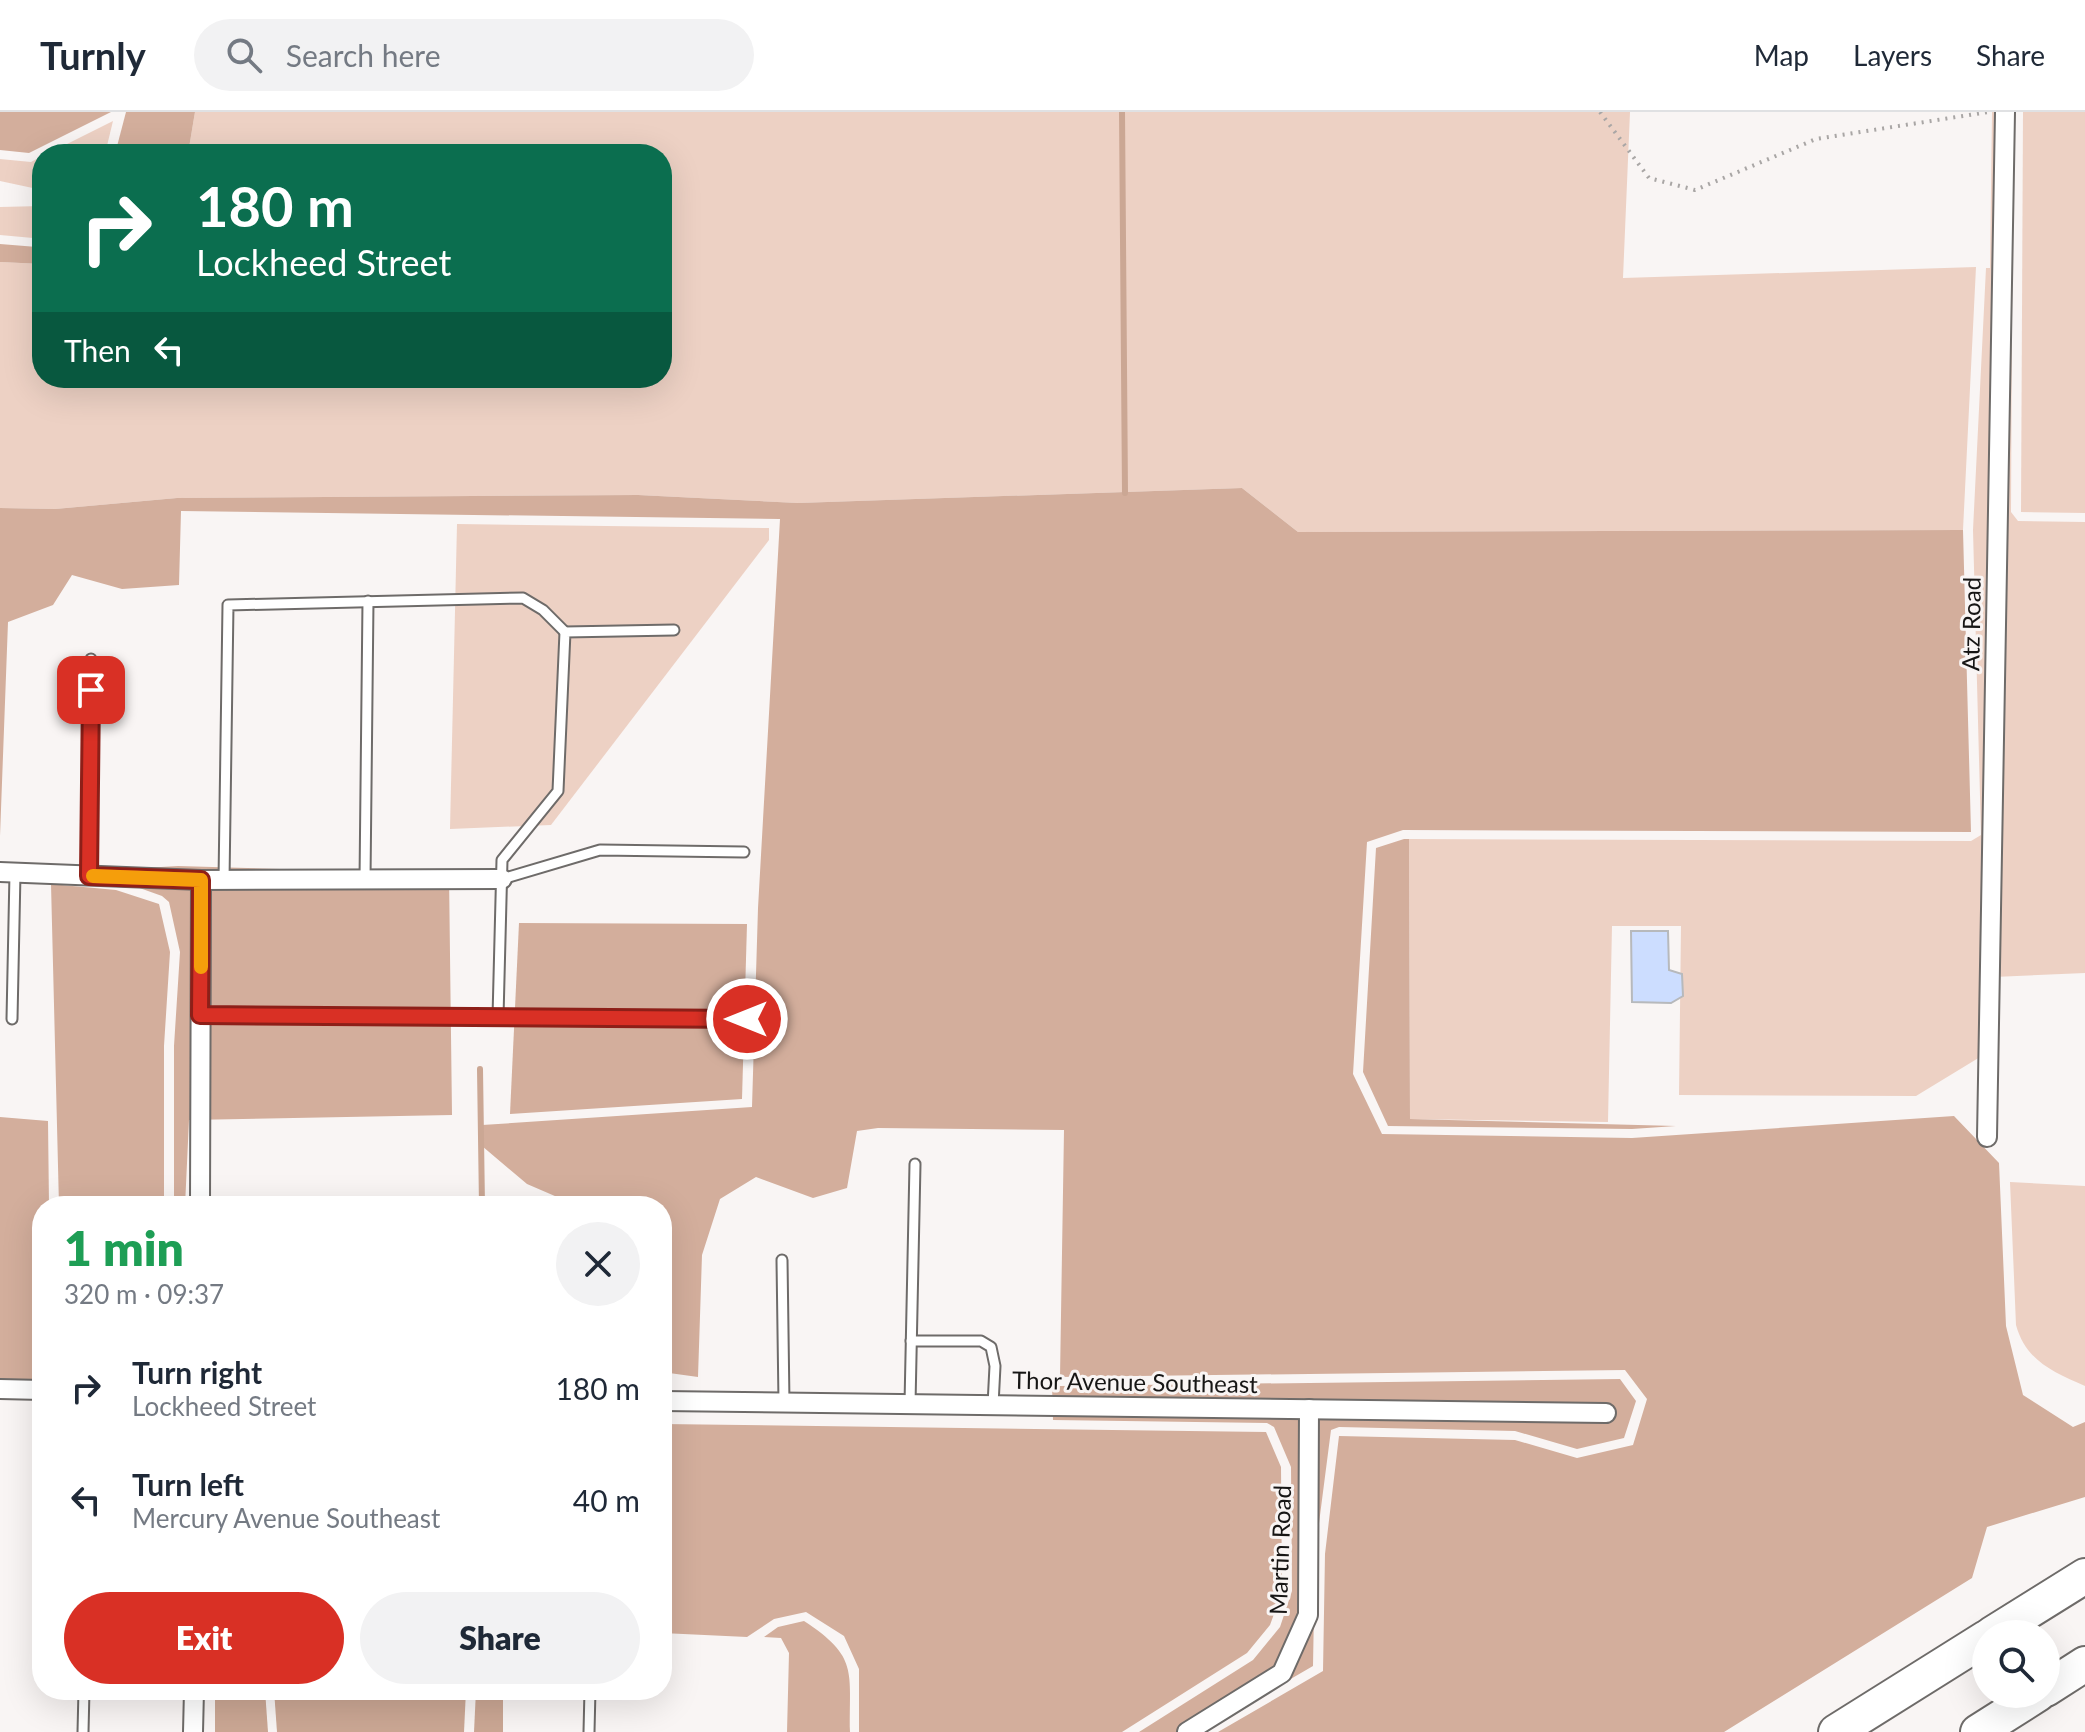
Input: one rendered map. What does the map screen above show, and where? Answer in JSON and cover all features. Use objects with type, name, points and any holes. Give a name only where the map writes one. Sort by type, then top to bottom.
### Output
[{"type":"highway","points":[[2014,1620],[2085,1576]]},
{"type":"highway","points":[[1836,1732],[1972,1647]]},
{"type":"highway","points":[[2060,1680],[2085,1664]]},
{"type":"highway","points":[[1978,1732],[2016,1708]]},
{"type":"street","name":"Atz Road","points":[[1987,1137],[2005,112]]},
{"type":"street","points":[[7,873],[201,880],[502,879]]},
{"type":"street","points":[[200,1196],[201,880]]},
{"type":"street","points":[[0,1389],[32,1390]]},
{"type":"street","name":"Thor Avenue Southeast","points":[[672,1401],[1606,1413]]},
{"type":"street","name":"Martin Road","points":[[1187,1732],[1282,1673],[1308,1615],[1309,1409]]},
{"type":"street","points":[[193,1732],[194,1700]]},
{"type":"lane","points":[[224,880],[228,605],[523,598],[543,610],[565,632],[674,630]]},
{"type":"lane","points":[[365,880],[368,601]]},
{"type":"lane","points":[[498,1017],[502,860],[558,791],[565,632]]},
{"type":"lane","points":[[89,876],[91,659]]},
{"type":"lane","points":[[502,879],[600,850],[744,852]]},
{"type":"lane","points":[[7,873],[12,1019]]},
{"type":"lane","points":[[200,1015],[747,1019]]},
{"type":"lane","points":[[910,1404],[915,1164]]},
{"type":"lane","points":[[782,1260],[784,1402]]},
{"type":"lane","points":[[911,1341],[981,1341],[991,1347],[995,1366],[993,1405]]},
{"type":"lane","points":[[83,1732],[84,1700]]},
{"type":"lane","points":[[589,1732],[590,1700]]},
{"type":"path","points":[[1600,112],[1649,178],[1695,190],[1816,139],[1990,112]]},
{"type":"shaded area","points":[[0,112],[111,112],[47,144],[32,144],[29,153],[0,150]]},
{"type":"shaded area","points":[[126,112],[195,112],[190,144],[118,144]]},
{"type":"shaded area","points":[[195,112],[1630,112],[1623,278],[1976,267],[1963,530],[1298,532],[1242,488],[798,503],[638,495],[177,498],[55,509],[0,508],[0,262],[32,264],[32,388],[672,388],[672,144],[190,144]]},
{"type":"shaded area","points":[[1992,112],[2013,112],[2011,512],[2018,521],[2085,522],[2085,973],[1994,977],[1985,1054],[1916,1096],[1679,1095],[1681,926],[1612,926],[1608,1122],[1410,1119],[1409,839],[1971,841],[1981,835],[1973,530],[1986,268],[1990,268]]},
{"type":"shaded area","points":[[2023,112],[2085,112],[2085,513],[2021,512]]},
{"type":"shaded area","points":[[113,121],[107,144],[67,144]]},
{"type":"shaded area","points":[[0,159],[31,162],[32,188],[0,181]]},
{"type":"shaded area","points":[[32,206],[32,238],[0,235],[0,207]]},
{"type":"shaded area","points":[[0,244],[32,247],[32,264],[0,262]]},
{"type":"shaded area","points":[[1242,488],[1298,532],[1963,530],[1971,832],[1403,830],[1367,842],[1353,1074],[1382,1134],[1632,1138],[1954,1116],[1999,1163],[2006,1326],[2023,1395],[2073,1427],[2085,1422],[2085,1497],[1987,1527],[1972,1578],[1724,1732],[1218,1732],[1323,1671],[1325,1554],[1339,1436],[1515,1440],[1577,1458],[1633,1445],[1647,1399],[1625,1370],[1060,1377],[1064,1130],[878,1128],[857,1131],[847,1188],[813,1198],[756,1177],[720,1199],[702,1255],[698,1377],[672,1373],[672,1196],[555,1196],[527,1184],[482,1146],[482,1125],[752,1107],[758,908],[780,519],[181,511],[179,585],[122,589],[72,575],[53,605],[8,622],[0,836],[0,508],[55,509],[177,498],[638,495],[798,503]]},
{"type":"shaded area","points":[[457,524],[769,528],[769,540],[551,825],[450,829]]},
{"type":"shaded area","points":[[1409,839],[1410,1119],[1676,1126],[1632,1129],[1388,1126],[1363,1072],[1376,848]]},
{"type":"shaded area","points":[[178,866],[449,874],[452,1115],[189,1120],[185,1196],[174,1196],[174,1046],[180,952],[169,902],[162,896],[120,881],[58,873]]},
{"type":"shaded area","points":[[51,884],[116,890],[159,904],[170,952],[164,1046],[164,1196],[59,1196]]},
{"type":"shaded area","points":[[519,923],[747,924],[742,1099],[510,1114]]},
{"type":"shaded area","points":[[0,1117],[48,1121],[49,1196],[32,1196],[32,1390],[0,1387]]},
{"type":"shaded area","points":[[2010,1182],[2085,1186],[2085,1386],[2042,1364],[2026,1348],[2016,1325]]},
{"type":"shaded area","points":[[1620,1379],[1636,1401],[1624,1438],[1577,1449],[1515,1431],[1339,1427],[1331,1430],[1315,1554],[1313,1666],[1200,1732],[1139,1732],[1253,1660],[1280,1627],[1292,1591],[1291,1467],[1274,1427],[1267,1423],[1053,1420],[1052,1383],[1060,1386]]},
{"type":"shaded area","points":[[672,1424],[1266,1432],[1281,1467],[1282,1592],[1270,1625],[1247,1653],[1122,1732],[859,1732],[859,1669],[844,1636],[806,1612],[774,1619],[747,1637],[672,1633]]},
{"type":"shaded area","points":[[804,1621],[834,1645],[847,1667],[850,1732],[787,1732],[789,1653],[781,1638],[764,1637],[778,1627]]},
{"type":"shaded area","points":[[215,1700],[266,1700],[268,1732],[215,1732]]},
{"type":"shaded area","points":[[275,1700],[466,1700],[464,1732],[277,1732]]},
{"type":"shaded area","points":[[476,1700],[503,1700],[503,1732],[474,1732]]},
{"type":"building","points":[[1631,931],[1668,931],[1669,970],[1682,974],[1683,996],[1671,1003],[1632,1002]]},
{"type":"waterway","points":[[1122,112],[1125,493]]},
{"type":"waterway","points":[[480,1069],[482,1196]]},
{"type":"slow traffic","points":[[93,876],[201,880],[201,967]]},
{"type":"route","points":[[91,690],[89,876],[201,880],[200,1015],[747,1019]]}]
